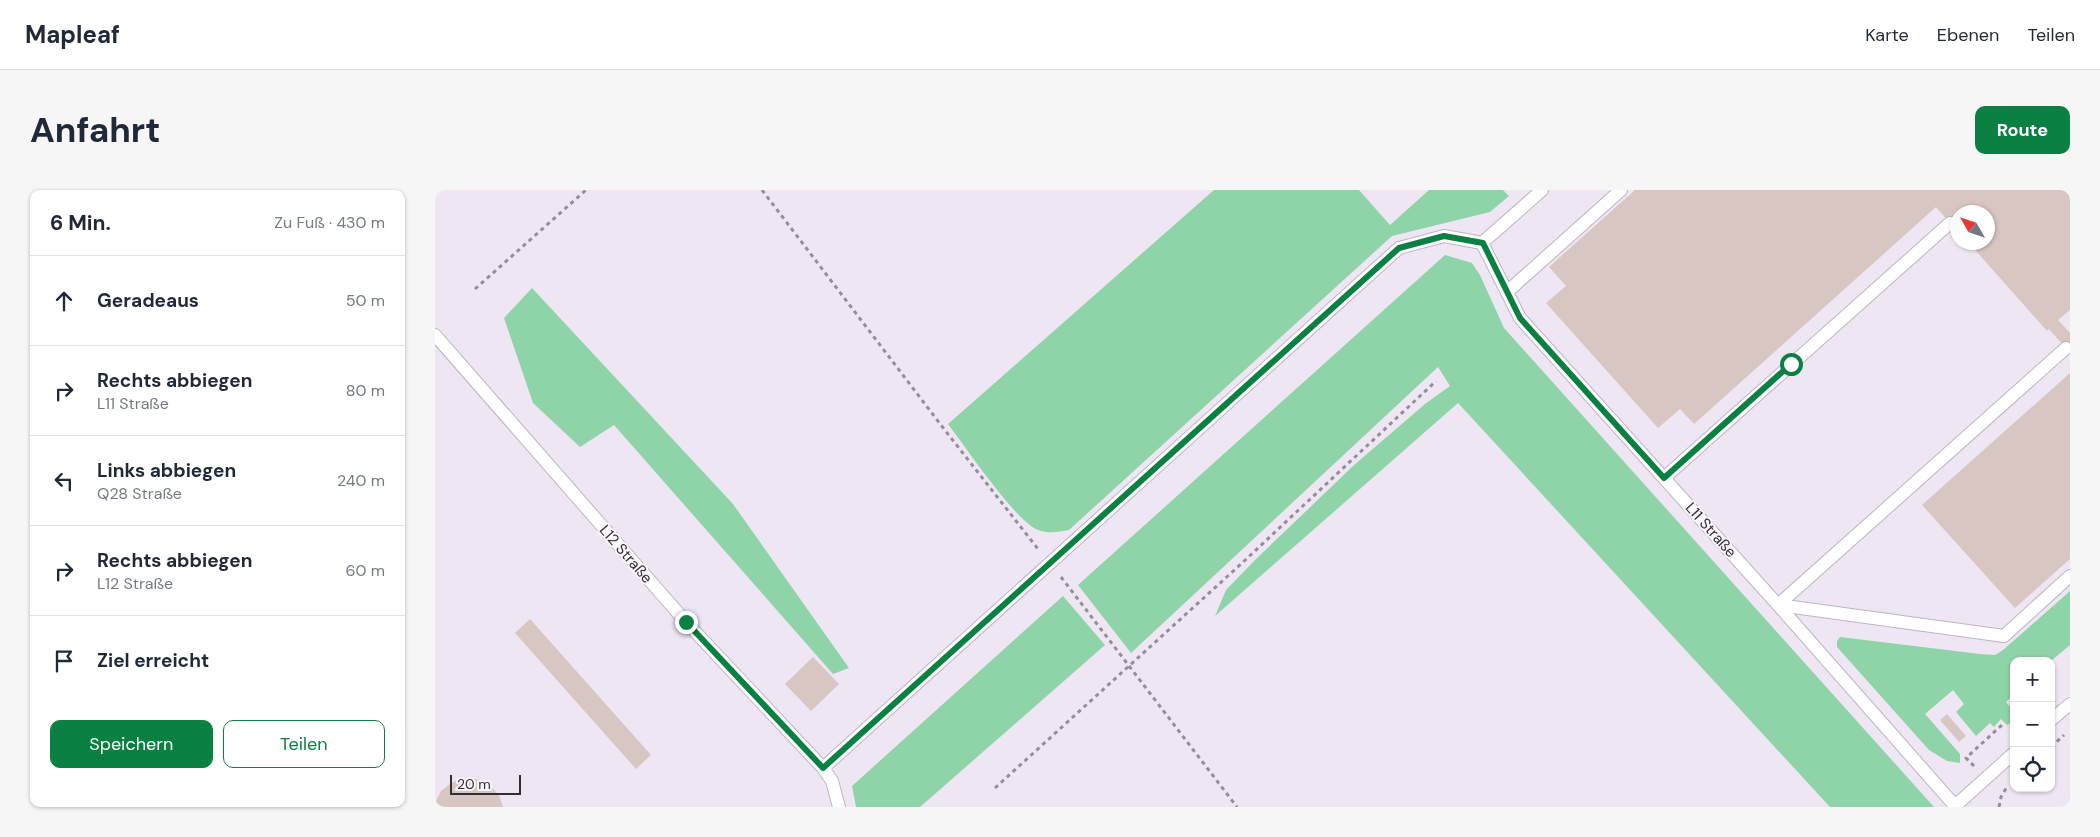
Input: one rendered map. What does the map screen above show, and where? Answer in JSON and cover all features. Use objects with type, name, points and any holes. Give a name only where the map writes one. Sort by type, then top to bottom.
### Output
[{"type":"lane","points":[[1507,292],[1621,190]]},
{"type":"lane","points":[[823,768],[1399,248],[1444,236],[1483,243],[1541,191]]},
{"type":"lane","points":[[1664,478],[1950,222]]},
{"type":"lane","name":"L11 Straße","points":[[1483,243],[1520,318],[1778,605],[1955,807]]},
{"type":"lane","name":"L12 Straße","points":[[435,336],[686,622],[823,768],[832,781],[839,807]]},
{"type":"lane","points":[[1778,605],[2066,348]]},
{"type":"lane","points":[[1778,605],[2004,636],[2070,576]]},
{"type":"lane","points":[[2055,717],[2070,704]]},
{"type":"lane","points":[[1955,807],[2010,757]]},
{"type":"path","points":[[475,289],[587,190]]},
{"type":"path","points":[[762,190],[944,429],[1051,564],[1237,807]]},
{"type":"path","points":[[995,788],[1129,667],[1436,381]]},
{"type":"path","points":[[2055,743],[2070,730]]},
{"type":"path","points":[[1999,807],[2001,796],[2010,785]]},
{"type":"green space","points":[[1214,190],[1359,190],[1390,225],[1429,190],[1503,190],[1509,196],[1490,212],[1392,236],[1069,530],[1050,532],[1038,530],[1017,513],[1005,499],[948,424]]},
{"type":"green space","points":[[1445,255],[1472,263],[1480,275],[1504,328],[1934,807],[1830,807],[1458,403],[1215,616],[1226,590],[1255,560],[1353,466],[1425,404],[1450,386],[1438,367],[1131,653],[1078,585]]},
{"type":"green space","points":[[532,288],[733,504],[849,668],[833,674],[614,425],[580,447],[533,403],[504,318]]},
{"type":"green space","points":[[2070,591],[2070,645],[2055,658],[2010,657],[2010,698],[2006,702],[2010,707],[2010,723],[2007,725],[2001,719],[1994,727],[1990,723],[1976,736],[1956,712],[1964,704],[1953,690],[1925,714],[1960,754],[1960,763],[1947,761],[1929,750],[1837,647],[1837,641],[1840,637],[1995,655]]},
{"type":"green space","points":[[1063,596],[1105,645],[920,807],[856,807],[852,786]]},
{"type":"building","points":[[1635,190],[2068,190],[2070,193],[2070,310],[2058,320],[2070,333],[2070,353],[2049,329],[2047,331],[1975,250],[1995,250],[1995,205],[1950,205],[1950,223],[1936,207],[1694,424],[1680,409],[1658,428],[1546,303],[1566,286],[1549,267]]},
{"type":"building","points":[[2070,373],[2070,559],[2015,608],[1922,505]]},
{"type":"building","points":[[530,619],[651,755],[636,769],[515,633]]},
{"type":"building","points":[[813,657],[839,684],[811,711],[785,684]]},
{"type":"building","points":[[1947,714],[1966,736],[1959,742],[1940,720]]},
{"type":"building","points":[[459,779],[481,780],[490,786],[499,795],[503,807],[435,807],[441,791]]},
{"type":"route","points":[[686,622],[823,768],[1399,248],[1444,236],[1483,243],[1520,318],[1664,478],[1791,364]]}]
